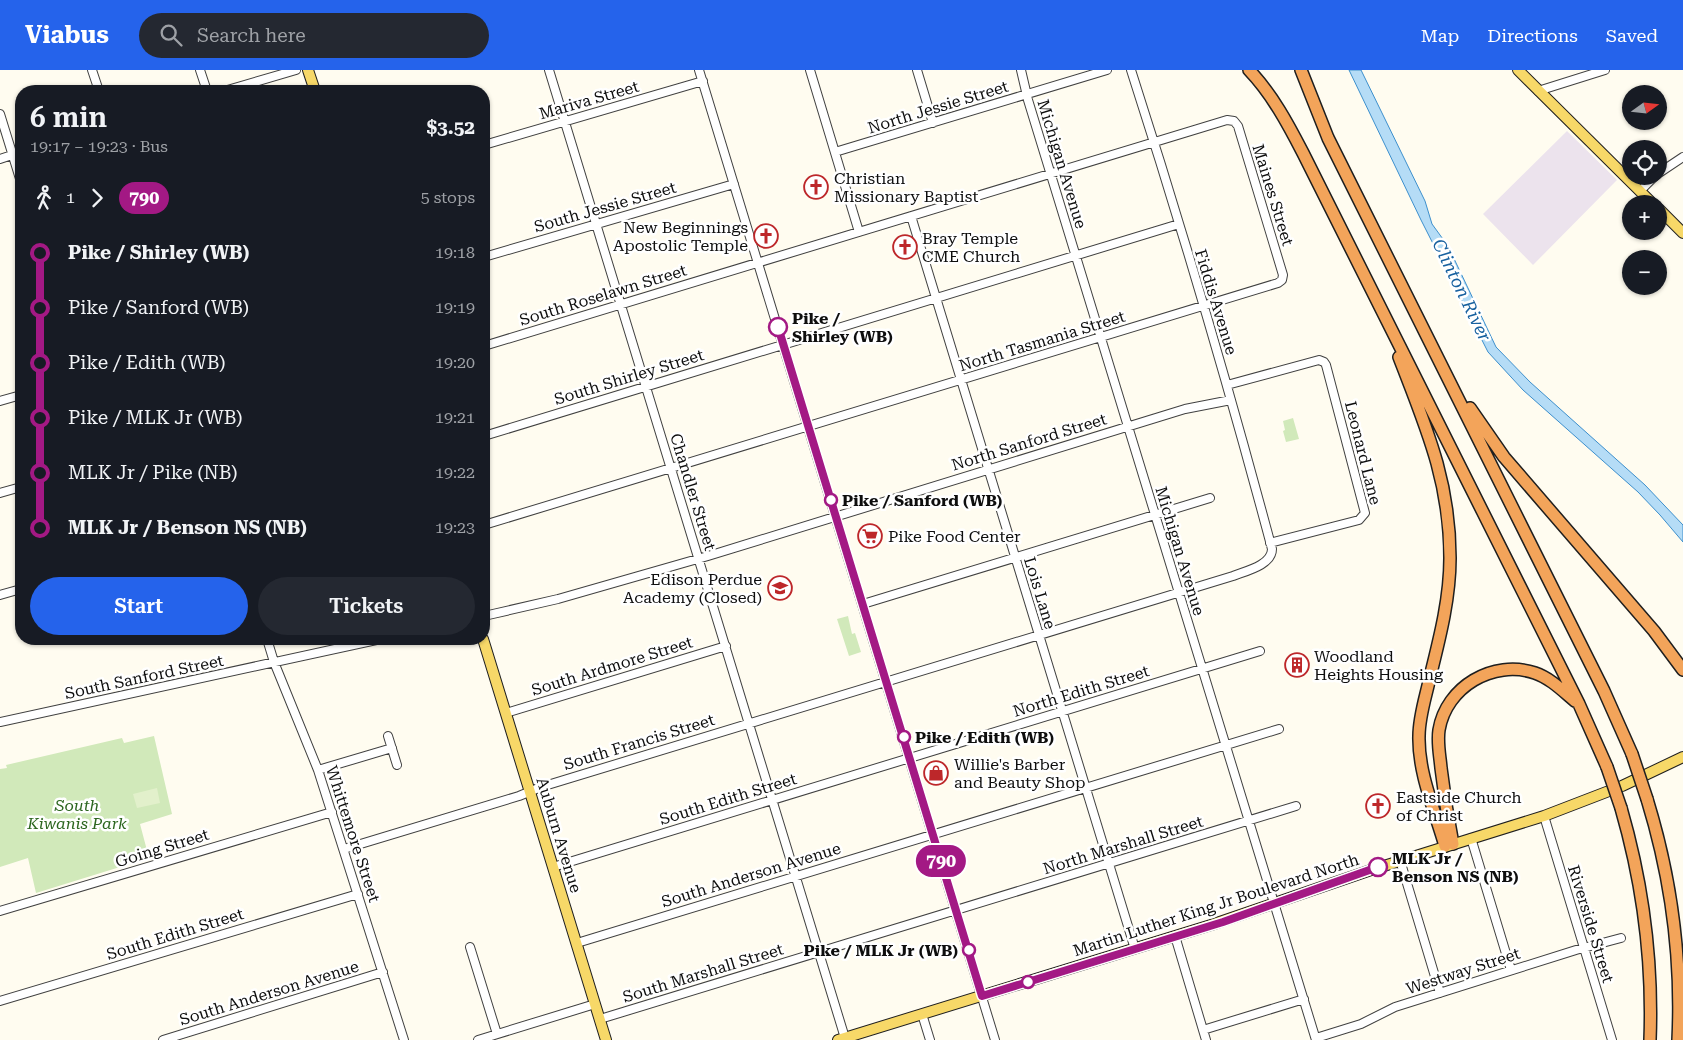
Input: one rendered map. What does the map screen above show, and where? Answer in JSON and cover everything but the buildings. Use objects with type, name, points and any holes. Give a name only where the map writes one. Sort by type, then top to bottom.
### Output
[{"type":"highway","points":[[1249,70],[1287,122],[1579,704],[1607,767],[1632,848],[1646,926],[1651,983],[1650,1040]]},
{"type":"highway","points":[[1301,70],[1328,138],[1604,691],[1632,754],[1664,861],[1674,928],[1678,981],[1678,1040]]},
{"type":"highway","points":[[1370,286],[1433,446],[1446,502],[1450,530],[1449,586],[1442,627],[1421,717],[1419,737],[1424,773],[1449,845]]},
{"type":"highway","points":[[1449,380],[1504,457],[1654,631],[1683,670]]},
{"type":"highway","points":[[1449,845],[1439,733],[1443,716],[1456,694],[1488,673],[1514,669],[1529,671],[1546,678],[1579,704]]},
{"type":"main road","points":[[308,70],[313,85]]},
{"type":"main road","points":[[1518,70],[1644,195]]},
{"type":"main road","points":[[1667,217],[1683,233]]},
{"type":"main road","name":"Auburn Avenue","points":[[485,645],[606,1040]]},
{"type":"main road","name":"Martin Luther King Jr Boulevard North","points":[[842,1039],[1176,936],[1400,860],[1544,816],[1622,786],[1683,757]]},
{"type":"street","points":[[92,70],[97,85]]},
{"type":"street","points":[[200,70],[205,85]]},
{"type":"street","points":[[245,85],[296,70]]},
{"type":"street","name":"Chandler Street","points":[[549,70],[820,952],[842,1039]]},
{"type":"street","points":[[700,70],[995,1040]]},
{"type":"street","points":[[810,70],[859,232]]},
{"type":"street","points":[[917,70],[933,123]]},
{"type":"street","name":"Michigan Avenue","points":[[1021,70],[1050,173],[1316,1039]]},
{"type":"street","name":"North Jessie Street","points":[[835,152],[1107,70]]},
{"type":"street","name":"Fiddis Avenue","points":[[1131,70],[1204,306],[1270,543]]},
{"type":"street","points":[[1538,91],[1605,70]]},
{"type":"street","name":"Mariva Street","points":[[490,143],[703,81]]},
{"type":"street","points":[[0,114],[15,162]]},
{"type":"street","name":"South Roselawn Street","points":[[490,344],[1050,173],[1232,120]]},
{"type":"street","name":"Maines Street","points":[[1232,120],[1238,126],[1283,275],[1282,280]]},
{"type":"street","points":[[0,158],[13,155]]},
{"type":"street","points":[[1667,168],[1683,158]]},
{"type":"street","name":"South Jessie Street","points":[[490,255],[734,184]]},
{"type":"street","points":[[1640,191],[1646,185]]},
{"type":"street","name":"Lois Lane","points":[[911,216],[1135,949]]},
{"type":"street","name":"South Shirley Street","points":[[490,434],[1179,224]]},
{"type":"street","name":"North Tasmania Street","points":[[490,523],[1278,284],[1282,280]]},
{"type":"street","name":"Leonard Lane","points":[[1227,386],[1318,361],[1323,361],[1326,365],[1365,513],[1359,520],[1270,543]]},
{"type":"street","points":[[0,401],[15,397]]},
{"type":"street","name":"North Sanford Street","points":[[836,516],[1197,405],[1231,400]]},
{"type":"street","points":[[0,493],[15,489]]},
{"type":"street","points":[[863,604],[1210,498]]},
{"type":"street","points":[[490,615],[558,600],[836,516]]},
{"type":"street","name":"South Francis Street","points":[[344,849],[1246,571],[1268,559],[1272,554],[1270,543]]},
{"type":"street","points":[[0,595],[15,591]]},
{"type":"street","name":"Whittemore Street","points":[[269,645],[318,770],[404,1040]]},
{"type":"street","name":"South Sanford Street","points":[[0,722],[348,645]]},
{"type":"street","name":"South Ardmore Street","points":[[506,713],[726,646]]},
{"type":"street","name":"North Edith Street","points":[[910,758],[1260,651]]},
{"type":"street","name":"South Anderson Avenue","points":[[577,943],[1279,729]]},
{"type":"street","points":[[388,736],[397,765]]},
{"type":"street","points":[[318,770],[392,748]]},
{"type":"street","name":"South Edith Street","points":[[553,866],[910,758]]},
{"type":"street","name":"North Marshall Street","points":[[956,910],[1296,806]]},
{"type":"street","name":"Going Street","points":[[0,911],[332,812]]},
{"type":"street","name":"Riverside Street","points":[[1544,816],[1612,1040]]},
{"type":"street","points":[[1471,838],[1511,970]]},
{"type":"street","points":[[1400,860],[1440,993]]},
{"type":"street","name":"South Edith Street","points":[[0,1001],[358,894]]},
{"type":"street","name":"South Marshall Street","points":[[600,1019],[956,910]]},
{"type":"street","points":[[1176,936],[1206,1040]]},
{"type":"street","name":"Westway Street","points":[[1316,1039],[1366,1022],[1391,1009],[1511,970],[1620,938]]},
{"type":"street","points":[[470,947],[497,1034]]},
{"type":"street","name":"South Anderson Avenue","points":[[163,1040],[383,972]]},
{"type":"street","points":[[1203,1030],[1304,999]]},
{"type":"street","points":[[478,1040],[596,1004]]},
{"type":"street","points":[[922,1014],[930,1040]]},
{"type":"shaded area","points":[[1567,131],[1617,180],[1533,265],[1483,214]]},
{"type":"green space","points":[[1293,418],[1299,439],[1286,442],[1283,421]]},
{"type":"green space","points":[[848,616],[852,634],[855,633],[861,652],[849,656],[837,619]]},
{"type":"green space","name":"South Kiwanis Park","points":[[154,736],[172,814],[140,824],[149,858],[36,893],[28,858],[0,867],[0,769],[7,768],[6,765],[122,738],[124,743]]},
{"type":"green space","points":[[157,788],[160,803],[137,808],[133,794]]},
{"type":"water","name":"Clinton River","points":[[1349,70],[1361,70],[1425,201],[1432,224],[1448,246],[1496,347],[1530,382],[1645,485],[1683,525],[1683,542],[1638,492],[1523,390],[1488,352],[1421,220]]},
{"type":"bus line","name":"790","points":[[778,327],[982,996],[1223,922],[1378,867]]},
{"type":"place","name":"Christian Missionary Baptist","points":[[816,187]]},
{"type":"place","name":"New Beginnings Apostolic Temple","points":[[766,236]]},
{"type":"place","name":"Bray Temple CME Church","points":[[905,247]]},
{"type":"place","name":"Pike / Shirley (WB)","points":[[778,327]]},
{"type":"place","name":"Pike / Sanford (WB)","points":[[831,500]]},
{"type":"place","name":"Pike Food Center","points":[[870,536]]},
{"type":"place","name":"Edison Perdue Academy (Closed)","points":[[780,588]]},
{"type":"place","name":"Woodland Heights Housing","points":[[1297,665]]},
{"type":"place","name":"Pike / Edith (WB)","points":[[904,737]]},
{"type":"place","name":"Willie's Barber and Beauty Shop","points":[[936,773]]},
{"type":"place","name":"Eastside Church of Christ","points":[[1378,806]]},
{"type":"place","name":"MLK Jr / Benson NS (NB)","points":[[1378,867]]},
{"type":"place","name":"Pike / MLK Jr (WB)","points":[[969,950]]}]
